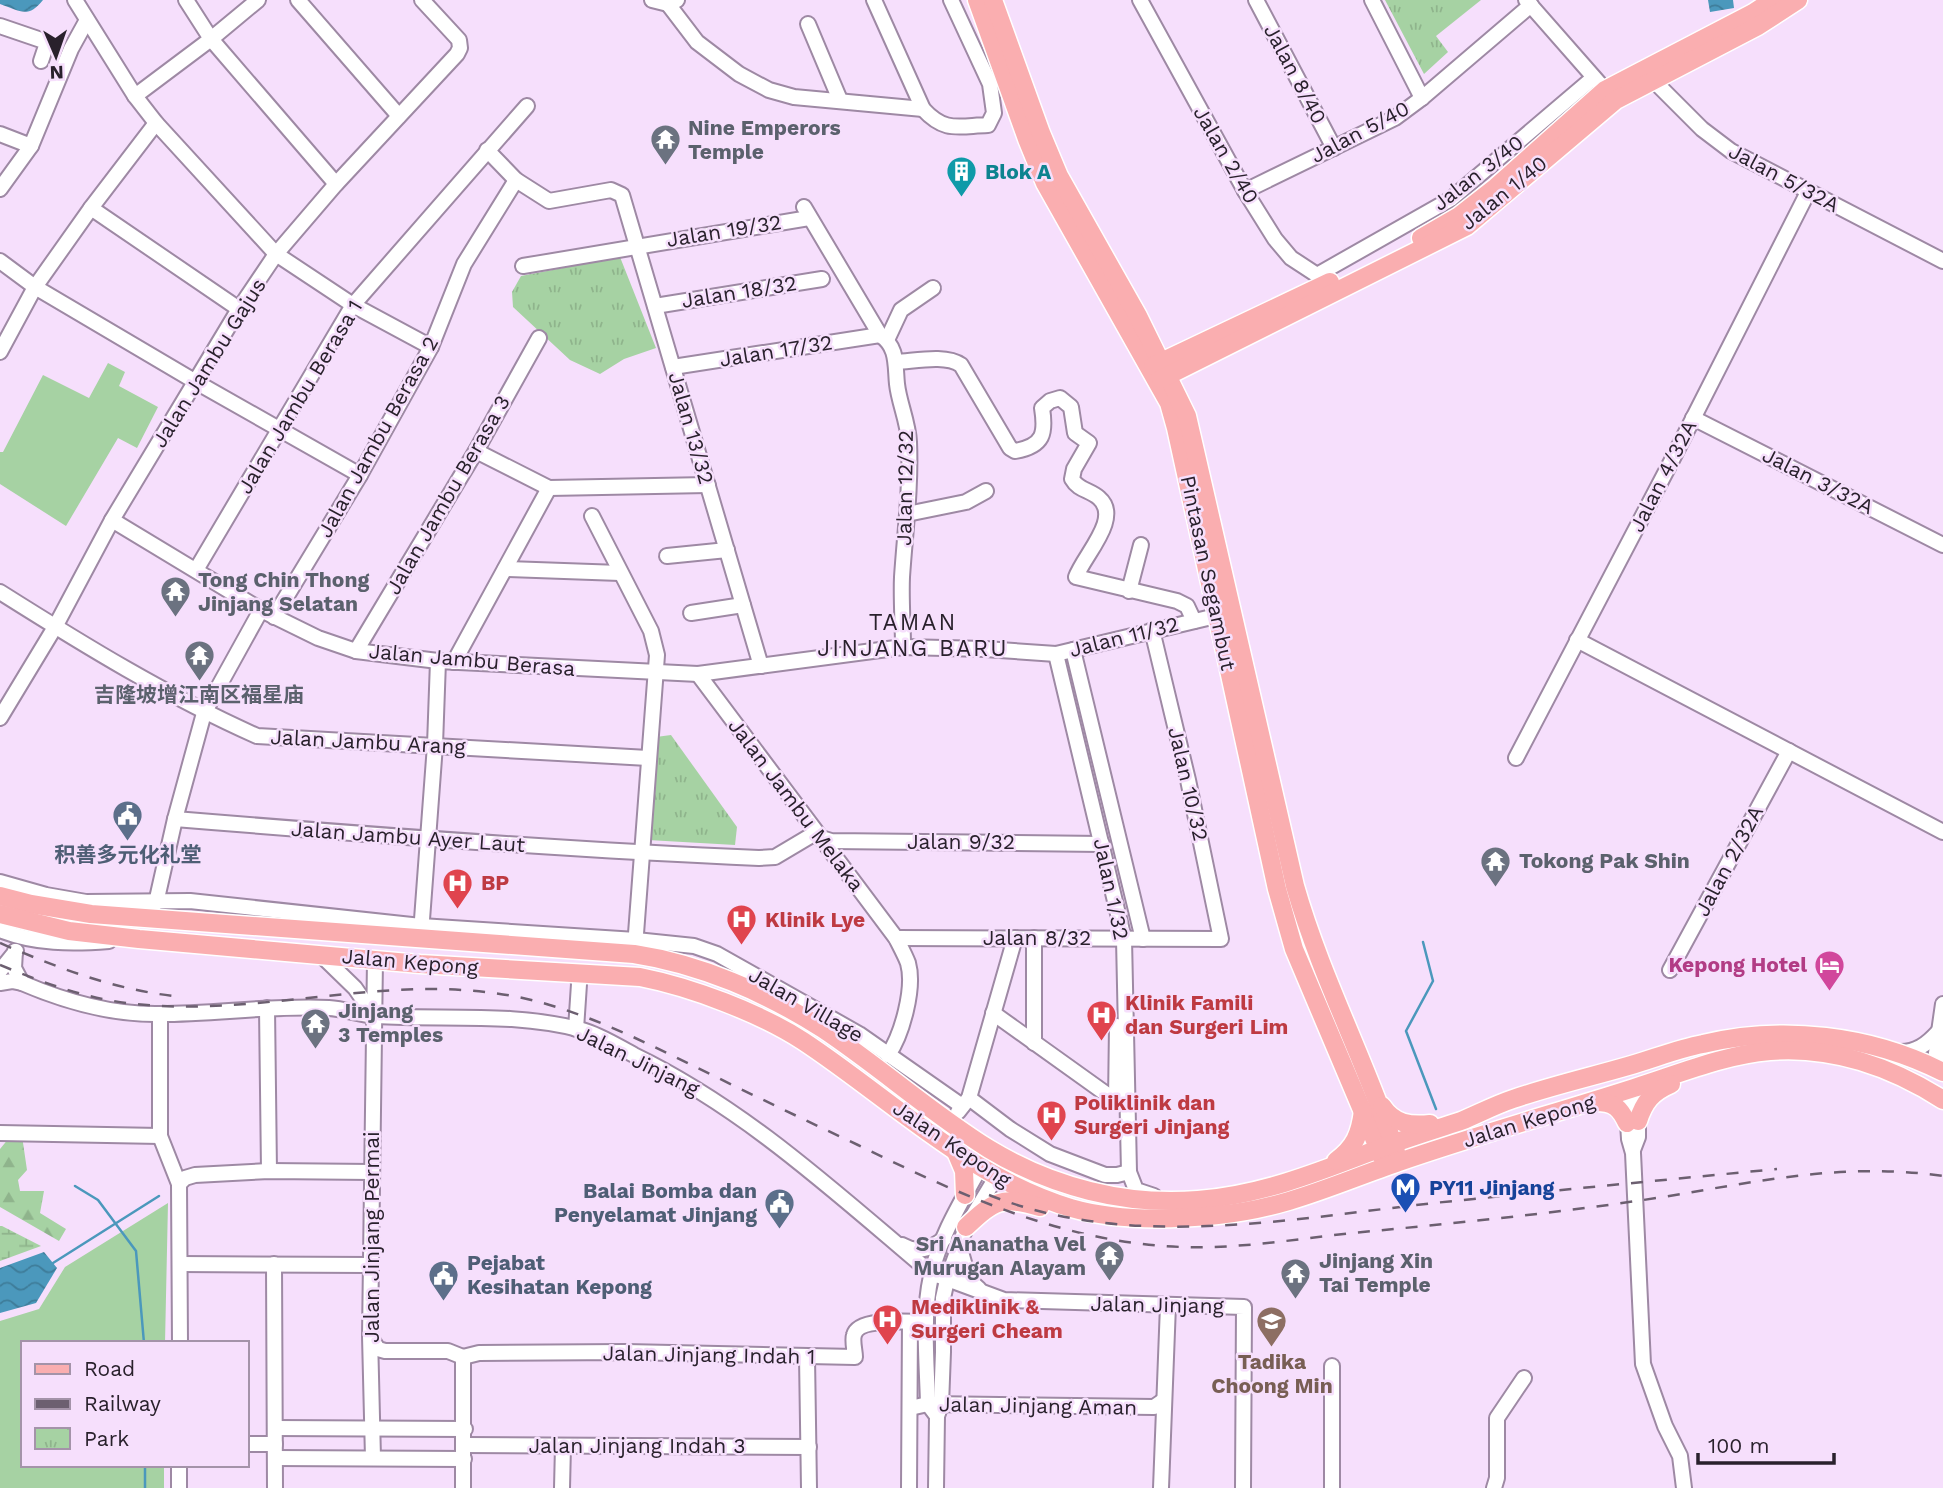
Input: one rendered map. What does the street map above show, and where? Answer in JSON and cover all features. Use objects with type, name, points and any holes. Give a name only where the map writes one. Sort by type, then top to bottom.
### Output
[{"type":"main road","name":"Pintasan Segambut","points":[[977,0],[1045,183],[1187,416],[1295,886],[1392,1165]]},
{"type":"main road","name":"Pintasan Segambut","points":[[993,0],[1059,176],[1138,316],[1160,371],[1176,428],[1277,889],[1294,949],[1371,1105]]},
{"type":"main road","name":"Jalan 1/40","points":[[1648,75],[1773,0]]},
{"type":"main road","name":"Jalan 1/40","points":[[1160,371],[1323,285],[1467,226],[1605,89],[1648,75],[1758,26],[1798,0]]},
{"type":"main road","points":[[1138,316],[1158,340],[1193,355],[1186,382],[1187,416]]},
{"type":"main road","points":[[1216,616],[1222,615],[1225,610],[1219,575],[1219,554]]},
{"type":"main road","name":"Jalan Kepong","points":[[0,896],[91,915],[153,911],[212,922],[635,947],[656,958],[705,972],[788,1009],[822,1028],[948,1120],[1007,1159],[1077,1187],[1112,1197],[1156,1202],[1256,1191],[1325,1169],[1513,1099],[1702,1044],[1763,1034],[1809,1035],[1864,1043],[1943,1070]]},
{"type":"main road","points":[[153,911],[187,928],[355,944],[369,950],[375,960]]},
{"type":"main road","name":"Jalan Kepong","points":[[0,914],[69,931],[139,939],[432,965],[640,977],[659,981],[703,995],[764,1020],[802,1040],[955,1150],[1020,1189],[1068,1207],[1122,1217],[1228,1214],[1283,1205],[1392,1165],[1631,1087],[1707,1064],[1770,1051],[1797,1051],[1870,1063],[1905,1076],[1943,1100]]},
{"type":"main road","points":[[1325,1169],[1349,1152],[1371,1105],[1386,1111],[1406,1125],[1464,1119],[1510,1110],[1612,1082],[1631,1087],[1646,1070],[1688,1054],[1702,1044]]},
{"type":"main road","points":[[1591,1102],[1606,1102],[1616,1106],[1632,1122],[1653,1093],[1707,1064]]},
{"type":"main road","points":[[955,1150],[964,1171],[965,1195]]},
{"type":"main road","points":[[963,1236],[985,1210],[1007,1200],[1046,1208],[1068,1207]]},
{"type":"street","points":[[75,0],[135,96],[156,123],[276,254],[353,305],[431,347]]},
{"type":"street","points":[[186,0],[211,40],[337,184]]},
{"type":"street","points":[[135,96],[211,40],[258,0]]},
{"type":"street","points":[[298,0],[398,116]]},
{"type":"street","name":"Jalan Jambu Gajus","points":[[2,710],[55,627],[112,520],[239,309],[276,254],[398,116],[457,54],[460,48],[459,40],[422,0]]},
{"type":"street","points":[[652,0],[673,2],[698,42],[739,74],[769,90],[794,97],[923,109]]},
{"type":"street","points":[[874,0],[923,109],[934,121],[947,127],[988,125],[994,114],[990,84],[951,0]]},
{"type":"street","name":"Jalan 2/40","points":[[1140,0],[1245,191],[1275,239],[1291,258],[1323,285]]},
{"type":"street","name":"Jalan 8/40","points":[[1256,0],[1334,148]]},
{"type":"street","points":[[1372,0],[1422,98]]},
{"type":"street","points":[[1528,3],[1605,89]]},
{"type":"street","name":"Jalan 5/40","points":[[1245,191],[1395,118],[1422,98],[1528,3]]},
{"type":"street","points":[[0,188],[31,146],[71,49],[87,20]]},
{"type":"street","points":[[808,24],[840,100]]},
{"type":"street","points":[[0,26],[44,41],[46,46],[41,61]]},
{"type":"street","name":"Jalan 5/32A","points":[[1648,75],[1687,116],[1731,152],[1943,261]]},
{"type":"street","name":"Jalan 3/40","points":[[1323,285],[1451,199],[1605,89]]},
{"type":"street","name":"Jalan Jambu Berasa 1","points":[[196,570],[353,305],[527,106]]},
{"type":"street","points":[[0,352],[35,287],[156,123]]},
{"type":"street","points":[[0,134],[31,146]]},
{"type":"street","points":[[488,150],[516,180]]},
{"type":"street","name":"Jalan 13/32","points":[[516,180],[549,201],[611,190],[622,195],[761,666]]},
{"type":"street","name":"Jalan Jambu Berasa 2","points":[[153,911],[204,713],[360,475],[431,347],[464,264],[516,180]]},
{"type":"street","name":"Jalan 4/32A","points":[[1516,758],[1808,192]]},
{"type":"street","points":[[91,208],[239,309]]},
{"type":"street","name":"Jalan 19/32","points":[[523,266],[807,212]]},
{"type":"street","name":"Jalan 12/32","points":[[807,212],[897,362],[897,385],[907,419],[909,443],[902,581],[903,647]]},
{"type":"street","points":[[0,261],[35,287],[360,475]]},
{"type":"street","name":"Jalan 18/32","points":[[655,306],[822,279]]},
{"type":"street","points":[[883,337],[901,310],[933,288]]},
{"type":"street","name":"Jalan 17/32","points":[[673,367],[883,337]]},
{"type":"street","name":"Jalan Jambu Berasa 3","points":[[356,651],[476,451],[539,338]]},
{"type":"street","points":[[897,362],[946,360],[961,365],[1010,448],[1015,451],[1035,443],[1044,434],[1046,429],[1042,408],[1050,401],[1060,398],[1071,407],[1075,433],[1089,443],[1074,469],[1072,479],[1076,485],[1099,498],[1107,518],[1076,577],[1177,601],[1187,606],[1195,621]]},
{"type":"street","name":"Jalan 3/32A","points":[[1693,418],[1943,545]]},
{"type":"street","points":[[476,451],[549,488],[708,485]]},
{"type":"street","points":[[454,662],[549,488]]},
{"type":"street","points":[[907,514],[963,503],[986,491]]},
{"type":"street","points":[[592,516],[651,631],[657,655],[635,947]]},
{"type":"street","name":"Jalan Jambu Berasa","points":[[112,520],[268,614],[318,638],[356,651],[438,662],[698,674]]},
{"type":"street","points":[[1129,591],[1141,545]]},
{"type":"street","points":[[667,556],[727,550]]},
{"type":"street","points":[[505,569],[620,573]]},
{"type":"street","name":"Jalan Jambu Arang","points":[[0,592],[103,657],[204,713],[257,736],[648,758]]},
{"type":"street","points":[[691,613],[743,605]]},
{"type":"street","name":"Jalan 11/32","points":[[698,674],[903,647],[1056,654],[1216,616]]},
{"type":"street","name":"Jalan 10/32","points":[[1152,630],[1188,780],[1221,939]]},
{"type":"street","points":[[1577,640],[1943,832]]},
{"type":"street","points":[[1073,650],[1143,939]]},
{"type":"street","name":"Jalan 1/32","points":[[1056,654],[1124,939],[1122,1102],[1129,1172]]},
{"type":"street","points":[[421,933],[435,745],[438,662]]},
{"type":"street","name":"Jalan Jambu Melaka","points":[[698,674],[896,938],[908,963],[910,979],[906,1010],[888,1055]]},
{"type":"street","name":"Jalan 2/32A","points":[[1670,970],[1789,751]]},
{"type":"street","name":"Jalan Jambu Ayer Laut","points":[[175,819],[428,839],[759,858],[775,857],[811,835],[821,837]]},
{"type":"street","name":"Jalan 9/32","points":[[821,837],[831,841],[1102,844]]},
{"type":"street","name":"Jalan Kepong","points":[[0,882],[46,895],[153,911]]},
{"type":"street","points":[[0,931],[35,940],[81,943],[139,939]]},
{"type":"street","points":[[0,931],[5,941],[0,959]]},
{"type":"street","name":"Jalan 8/32","points":[[896,938],[1221,939]]},
{"type":"street","points":[[948,1120],[965,1102],[1015,938]]},
{"type":"street","points":[[1034,938],[1034,1042]]},
{"type":"street","points":[[1106,939],[1116,946],[1117,952],[1122,1102]]},
{"type":"street","points":[[0,971],[15,951],[35,940]]},
{"type":"street","name":"Jalan Village","points":[[635,947],[694,946],[717,954],[859,1034],[888,1055],[1050,1154],[1105,1174],[1129,1172]]},
{"type":"street","points":[[15,951],[14,968],[22,983]]},
{"type":"street","points":[[319,954],[361,996],[373,1016]]},
{"type":"street","name":"Jalan Jinjang Permai","points":[[373,1458],[370,1336],[375,960]]},
{"type":"street","points":[[571,973],[578,977],[579,984],[576,1028]]},
{"type":"street","points":[[0,983],[22,983]]},
{"type":"street","name":"Jalan Jinjang","points":[[22,983],[43,992],[103,1008],[160,1014],[331,1008],[373,1016],[526,1020],[585,1031],[677,1075],[720,1103],[783,1149],[931,1273],[947,1280],[1004,1300],[1244,1307],[1243,1488]]},
{"type":"street","name":"Jalan Jinjang","points":[[331,1008],[361,996]]},
{"type":"street","points":[[1943,1004],[1936,1053],[1943,1070]]},
{"type":"street","points":[[267,1009],[269,1171]]},
{"type":"street","points":[[993,1013],[1122,1102]]},
{"type":"street","points":[[160,1014],[160,1136],[179,1184],[180,1341]]},
{"type":"street","points":[[1890,1050],[1915,1050],[1929,1042],[1938,1032]]},
{"type":"street","points":[[1631,1087],[1632,1122],[1629,1139],[1633,1150],[1643,1364],[1665,1426],[1680,1456],[1684,1488]]},
{"type":"street","points":[[0,1133],[160,1136]]},
{"type":"street","points":[[910,1322],[909,1487],[936,1487],[935,1408],[943,1298],[947,1280],[988,1172],[990,1149]]},
{"type":"street","points":[[935,1408],[926,1322],[931,1273],[965,1195],[988,1172],[1007,1159]]},
{"type":"street","points":[[179,1184],[195,1175],[269,1171],[372,1172]]},
{"type":"street","points":[[1077,1187],[1118,1189],[1129,1172]]},
{"type":"street","points":[[1129,1172],[1136,1191],[1148,1195],[1227,1196]]},
{"type":"street","points":[[963,1236],[960,1256],[969,1280],[988,1296]]},
{"type":"street","name":"Jalan Jinjang","points":[[895,1241],[911,1250],[925,1250],[944,1240]]},
{"type":"street","points":[[180,1264],[371,1265]]},
{"type":"street","points":[[274,1264],[275,1488]]},
{"type":"street","points":[[1161,1488],[1168,1305]]},
{"type":"street","name":"Jalan Jinjang Indah 1","points":[[370,1336],[378,1349],[385,1351],[448,1351],[463,1357],[480,1353],[626,1352],[855,1357],[854,1335],[858,1327],[868,1323],[926,1322]]},
{"type":"street","points":[[463,1357],[463,1488]]},
{"type":"street","points":[[807,1357],[809,1488]]},
{"type":"street","points":[[1332,1366],[1332,1488]]},
{"type":"street","points":[[1494,1488],[1497,1478],[1497,1418],[1524,1378]]},
{"type":"street","name":"Jalan Jinjang Aman","points":[[909,1408],[1154,1407],[1164,1399]]},
{"type":"street","points":[[275,1428],[465,1429]]},
{"type":"street","name":"Jalan Jinjang Indah 3","points":[[248,1444],[275,1451],[373,1458],[563,1446],[809,1447]]},
{"type":"street","points":[[562,1488],[563,1446]]},
{"type":"street","points":[[179,1467],[179,1488]]},
{"type":"green space","points":[[1385,0],[1481,0],[1436,36],[1448,52],[1424,74]]},
{"type":"green space","points":[[620,257],[656,348],[624,359],[600,374],[570,360],[513,307],[512,292],[521,276]]},
{"type":"green space","points":[[108,363],[125,372],[119,386],[158,407],[137,448],[118,438],[66,526],[0,484],[0,452],[3,452],[43,375],[89,398]]},
{"type":"green space","points":[[671,735],[737,827],[735,845],[648,840],[656,737]]},
{"type":"green space","points":[[22,1136],[27,1170],[18,1180],[20,1191],[44,1191],[40,1213],[66,1229],[59,1241],[0,1207],[0,1149],[9,1138]]},
{"type":"green space","points":[[168,1203],[165,1341],[21,1341],[21,1467],[164,1467],[164,1488],[0,1488],[0,1321],[39,1309],[65,1267]]},
{"type":"green space","points":[[2,1226],[41,1246],[0,1261]]},
{"type":"water","points":[[0,0],[43,0],[33,10],[23,12],[0,4]]},
{"type":"water","points":[[1708,0],[1733,0],[1734,8],[1710,12]]},
{"type":"water","points":[[44,1252],[57,1268],[36,1303],[0,1313],[0,1268]]},
{"type":"waterway","points":[[1423,942],[1433,981],[1406,1031],[1436,1109]]},
{"type":"waterway","points":[[75,1186],[98,1200],[136,1251],[144,1341]]},
{"type":"waterway","points":[[53,1263],[159,1196]]},
{"type":"waterway","points":[[145,1467],[145,1488]]},
{"type":"railway","points":[[0,943],[90,978],[135,990],[183,997]]},
{"type":"railway","points":[[0,965],[66,989],[135,1004],[184,1007],[233,1005],[429,989],[478,991],[527,999],[575,1013],[621,1032],[975,1199],[1055,1226],[1139,1244],[1203,1247],[1268,1243],[1586,1208],[1837,1172],[1907,1172],[1943,1176]]},
{"type":"railway","points":[[989,1195],[1043,1212],[1098,1222],[1210,1226],[1777,1169]]},
{"type":"place","name":"Nine Emperors Temple","points":[[665,167]]},
{"type":"place","name":"Blok A","points":[[962,199]]},
{"type":"place","name":"Tong Chin Thong Jinjang Selatan","points":[[175,619]]},
{"type":"place","name":"吉隆坡增江南区福星庙","points":[[199,682]]},
{"type":"place","name":"积善多元化礼堂","points":[[128,842]]},
{"type":"place","name":"Tokong Pak Shin","points":[[1496,888]]},
{"type":"place","name":"BP","points":[[458,910]]},
{"type":"place","name":"Klinik Lye","points":[[742,947]]},
{"type":"place","name":"Kepong Hotel","points":[[1830,992]]},
{"type":"place","name":"Klinik Famili dan Surgeri Lim","points":[[1102,1042]]},
{"type":"place","name":"Jinjang 3 Temples","points":[[315,1050]]},
{"type":"place","name":"Poliklinik dan Surgeri Jinjang","points":[[1051,1142]]},
{"type":"place","name":"PY11 Jinjang","points":[[1406,1215]]},
{"type":"place","name":"Balai Bomba dan Penyelamat Jinjang","points":[[780,1230]]},
{"type":"place","name":"Sri Ananatha Vel Murugan Alayam","points":[[1109,1283]]},
{"type":"place","name":"Jinjang Xin Tai Temple","points":[[1296,1300]]},
{"type":"place","name":"Pejabat Kesihatan Kepong","points":[[444,1302]]},
{"type":"place","name":"Mediklinik & Surgeri Cheam","points":[[888,1346]]},
{"type":"place","name":"Tadika Choong Min","points":[[1272,1349]]},
{"type":"district","name":"TAMAN JINJANG BARU","points":[[913,635]]}]
